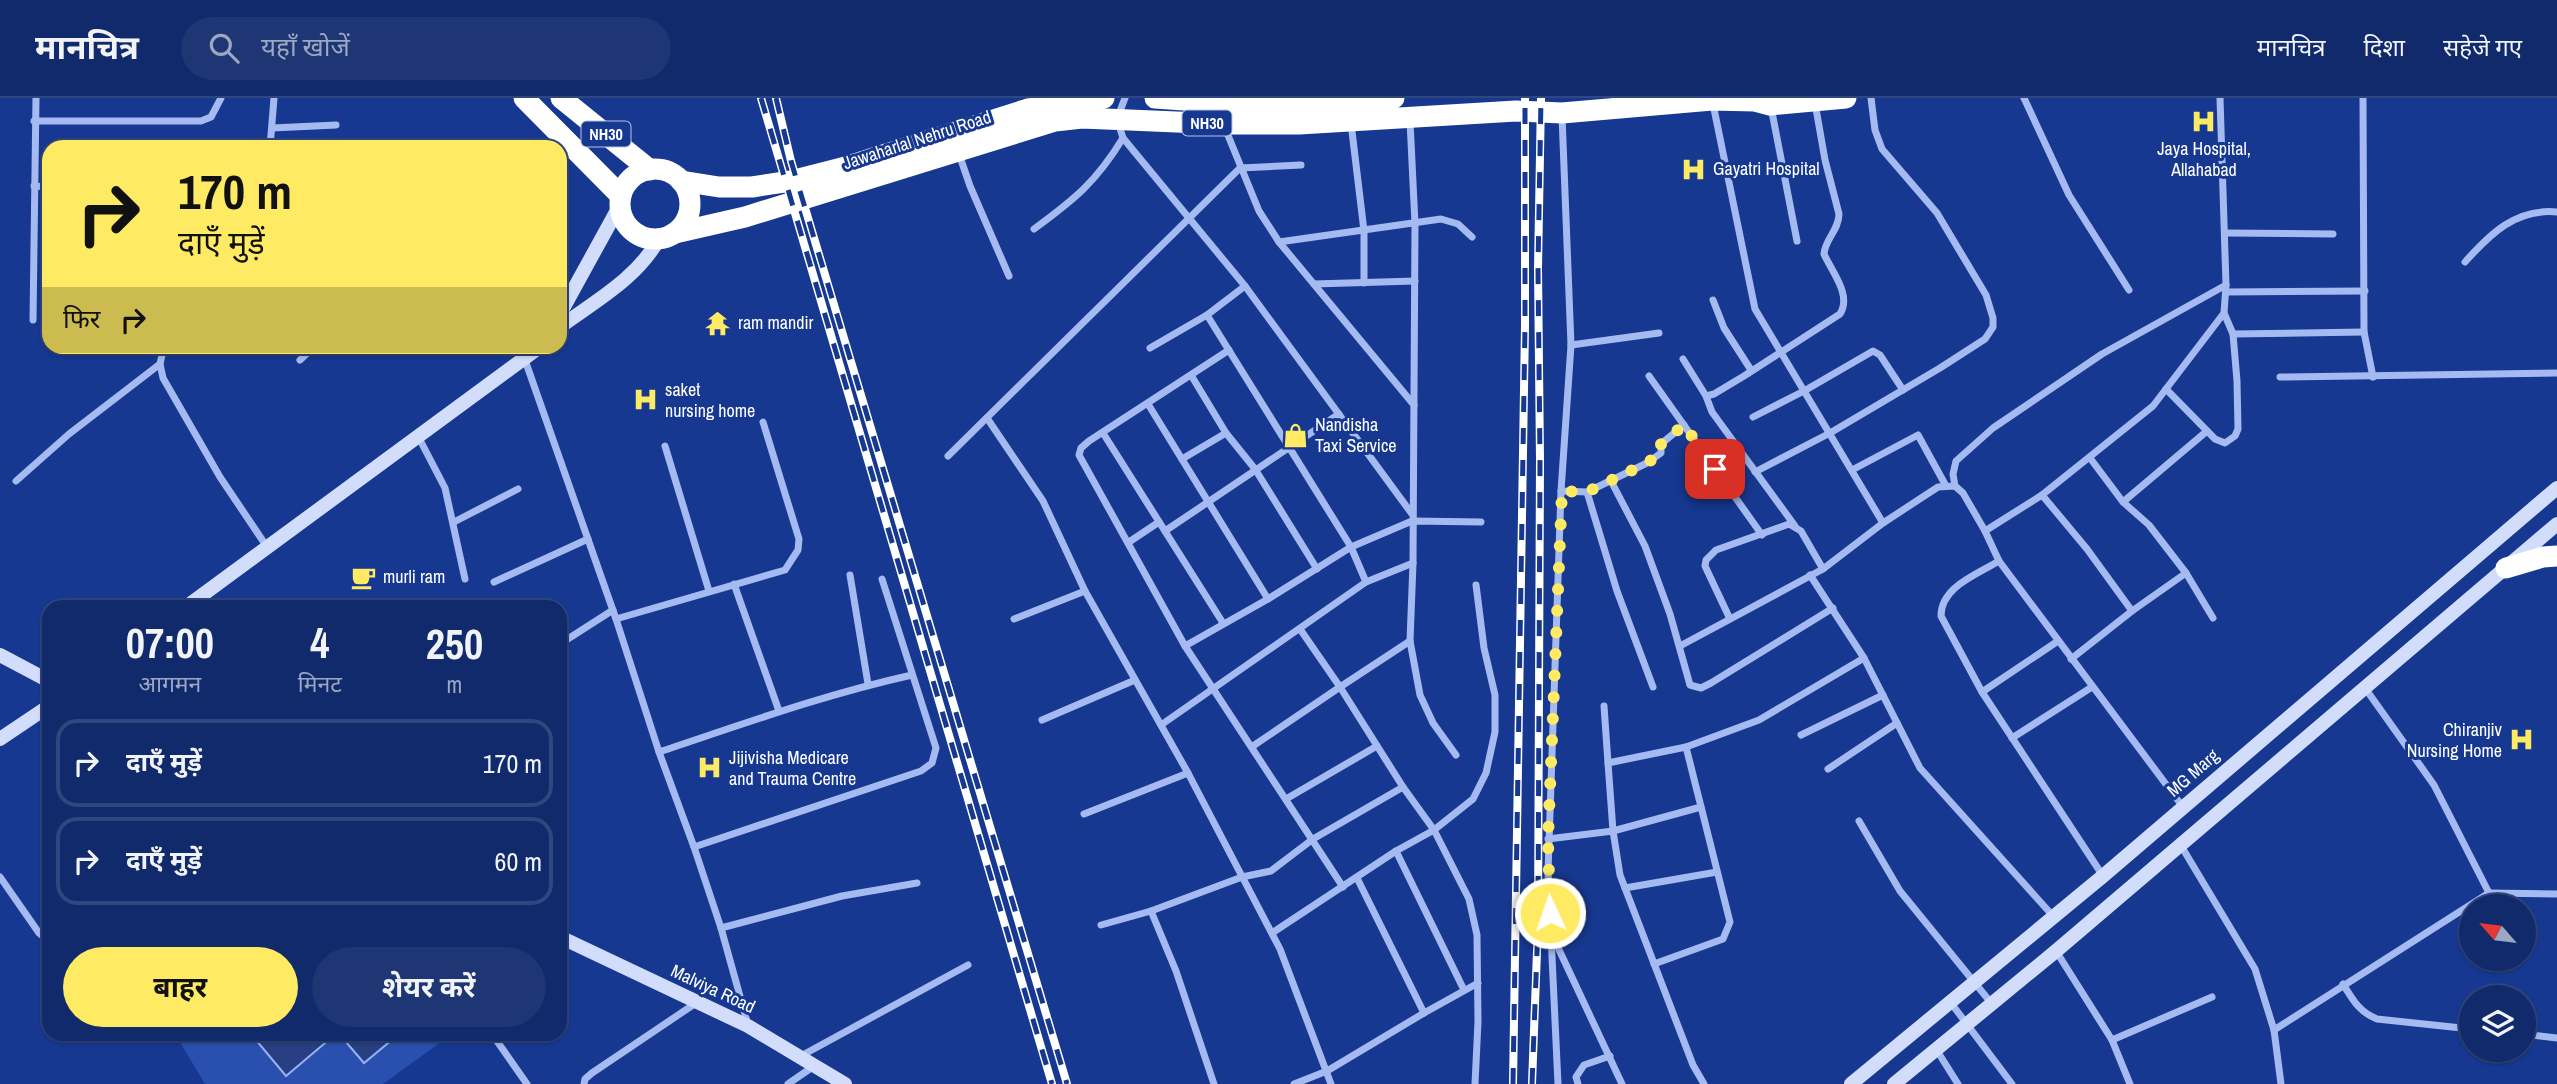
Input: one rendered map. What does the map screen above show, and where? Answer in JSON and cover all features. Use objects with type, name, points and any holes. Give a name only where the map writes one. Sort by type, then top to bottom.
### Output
[{"type":"highway","name":"NH30","points":[[524,98],[564,140]]},
{"type":"highway","name":"Jawaharlal Nehru Road","points":[[561,98],[650,170],[667,172],[681,181],[719,187],[752,187],[791,181],[1028,109],[1066,100],[1104,98]]},
{"type":"highway","name":"Jawaharlal Nehru Road","points":[[1155,98],[1270,106],[1347,106],[1410,117],[1495,109],[1562,113],[1712,100],[1815,102],[1846,98]]},
{"type":"highway","name":"Jawaharlal Nehru Road","points":[[667,236],[745,217],[1055,121],[1082,118],[1120,128],[1287,124],[1347,106],[1394,98]]},
{"type":"highway","name":"NH30","points":[[567,144],[621,201],[621,213],[629,228],[643,237],[667,236]]},
{"type":"highway","points":[[621,201],[628,182],[650,170]]},
{"type":"highway","points":[[667,236],[686,220],[689,212],[689,195],[681,181]]},
{"type":"highway","points":[[2506,568],[2543,557],[2557,556]]},
{"type":"main road","points":[[567,301],[621,201]]},
{"type":"main road","points":[[567,322],[635,272],[667,236]]},
{"type":"main road","points":[[196,600],[532,354]]},
{"type":"main road","name":"MG Marg","points":[[1851,1084],[2103,876],[2557,488]]},
{"type":"main road","points":[[1894,1084],[2056,951],[2557,524]]},
{"type":"main road","points":[[0,655],[42,677]]},
{"type":"main road","points":[[0,740],[42,711]]},
{"type":"main road","name":"Malviya Road","points":[[567,940],[748,1026],[845,1084]]},
{"type":"street","points":[[33,320],[36,98]]},
{"type":"street","points":[[34,121],[201,121],[211,117],[221,98]]},
{"type":"street","points":[[271,140],[274,98]]},
{"type":"street","points":[[1034,229],[1078,197],[1097,177],[1120,128],[1125,98]]},
{"type":"street","points":[[1755,472],[1830,433],[1903,390],[1984,339],[1993,327],[1986,295],[1937,213],[1882,149],[1875,130],[1871,98]]},
{"type":"street","points":[[2024,98],[2069,194],[2129,290]]},
{"type":"street","points":[[2166,389],[2215,439],[2225,443],[2235,436],[2238,429],[2233,334],[2224,313],[2225,233],[2220,98]]},
{"type":"street","points":[[2362,98],[2364,332],[2373,377]]},
{"type":"street","points":[[1712,100],[1755,309],[1883,523]]},
{"type":"street","points":[[1762,101],[1797,240]]},
{"type":"street","points":[[1706,396],[1714,394],[1840,314],[1846,303],[1824,254],[1839,222],[1839,214],[1825,160],[1815,102]]},
{"type":"street","points":[[1347,106],[1364,231],[1364,283]]},
{"type":"street","points":[[1558,1084],[1548,839],[1562,491],[1571,345],[1562,113]]},
{"type":"street","points":[[1410,117],[1415,224],[1410,641],[1420,695],[1433,723],[1456,755]]},
{"type":"street","points":[[1224,124],[1259,211],[1279,242],[1414,406]]},
{"type":"street","points":[[272,128],[336,125]]},
{"type":"street","points":[[1120,128],[1188,219],[1245,286],[1412,517]]},
{"type":"street","points":[[958,151],[970,186],[1009,276]]},
{"type":"street","points":[[948,456],[1240,168],[1301,165]]},
{"type":"street","points":[[34,186],[42,187]]},
{"type":"street","points":[[2465,262],[2490,234],[2508,222],[2528,214],[2557,212]]},
{"type":"street","points":[[1279,242],[1441,219],[1452,220],[1472,237]]},
{"type":"street","points":[[2225,233],[2333,234]]},
{"type":"street","points":[[1314,284],[1415,281]]},
{"type":"street","points":[[1150,348],[1207,315],[1245,286]]},
{"type":"street","points":[[1955,486],[1953,474],[1956,461],[1993,428],[2102,354],[2226,289],[2365,291]]},
{"type":"street","points":[[1713,300],[1724,328],[1751,370]]},
{"type":"street","points":[[1985,531],[2042,495],[2153,406],[2224,313]]},
{"type":"street","points":[[1207,315],[1351,547],[1366,582]]},
{"type":"street","points":[[2233,334],[2364,332]]},
{"type":"street","points":[[1571,345],[1658,334]]},
{"type":"street","points":[[1229,350],[1089,441],[1081,448],[1079,455],[1185,646],[1343,887]]},
{"type":"street","points":[[1753,417],[1873,351],[1880,355],[1903,390]]},
{"type":"street","points":[[162,354],[160,364],[163,378],[213,466],[268,548]]},
{"type":"street","points":[[300,360],[306,354]]},
{"type":"street","points":[[1683,359],[1706,396],[1712,412],[1801,531],[1823,569]]},
{"type":"street","points":[[525,360],[694,847],[721,928],[748,1026]]},
{"type":"street","points":[[16,481],[69,434],[160,364]]},
{"type":"street","points":[[2280,377],[2557,373]]},
{"type":"street","points":[[1191,375],[1227,433],[1255,469],[1317,569]]},
{"type":"street","points":[[1649,376],[1762,535]]},
{"type":"street","points":[[1147,404],[1268,599]]},
{"type":"street","points":[[1165,531],[1339,414]]},
{"type":"street","points":[[988,418],[1043,501],[1085,591],[1188,773],[1272,933],[1331,1084]]},
{"type":"street","points":[[616,619],[785,570],[798,550],[799,539],[763,422]]},
{"type":"street","points":[[1562,491],[1587,492],[1611,481],[1661,453],[1661,444],[1684,425]]},
{"type":"street","points":[[2123,502],[2207,431]]},
{"type":"street","points":[[1103,433],[1223,623]]},
{"type":"street","points":[[1182,459],[1227,433]]},
{"type":"street","points":[[1852,470],[1918,435],[1946,486]]},
{"type":"street","points":[[419,438],[445,488],[465,579]]},
{"type":"street","points":[[665,446],[709,591]]},
{"type":"street","points":[[2090,458],[2123,502],[2149,525],[2186,573],[2213,618]]},
{"type":"street","points":[[1611,481],[1645,546],[1680,646],[1690,685],[1701,688],[1833,608]]},
{"type":"street","points":[[1680,646],[1823,569],[1883,523],[1938,487],[1955,486],[1964,493],[1999,561],[2183,807]]},
{"type":"street","points":[[454,522],[518,489]]},
{"type":"street","points":[[1587,492],[1617,591],[1653,687]]},
{"type":"street","points":[[2042,495],[2087,549],[2132,611]]},
{"type":"street","points":[[1185,646],[1268,599],[1351,547],[1412,517],[1481,522]]},
{"type":"street","points":[[1129,542],[1159,522]]},
{"type":"street","points":[[1730,619],[1705,566],[1706,560],[1716,551],[1789,524],[1795,526]]},
{"type":"street","points":[[494,582],[588,540]]},
{"type":"street","points":[[1999,561],[1954,588],[1941,605],[1941,617],[1982,692],[2103,876]]},
{"type":"street","points":[[1161,725],[1366,582],[1413,563]]},
{"type":"street","points":[[2071,659],[2186,573]]},
{"type":"street","points":[[849,575],[868,684]]},
{"type":"street","points":[[1810,575],[1864,658],[1920,768],[2053,916]]},
{"type":"street","points":[[694,847],[921,771],[932,763],[936,748],[882,579]]},
{"type":"street","points":[[734,584],[779,712]]},
{"type":"street","points":[[1272,933],[1396,851],[1434,830],[1473,799],[1486,773],[1495,732],[1495,695],[1484,648],[1476,585]]},
{"type":"street","points":[[1014,619],[1085,591]]},
{"type":"street","points":[[567,640],[613,610]]},
{"type":"street","points":[[1300,629],[1434,830],[1469,900],[1477,935],[1475,1084]]},
{"type":"street","points":[[1253,746],[1410,641]]},
{"type":"street","points":[[1982,692],[2058,641]]},
{"type":"street","points":[[1608,763],[1686,747],[1759,720],[1864,658]]},
{"type":"street","points":[[659,752],[868,684],[912,675]]},
{"type":"street","points":[[1042,720],[1135,680]]},
{"type":"street","points":[[2012,738],[2091,687]]},
{"type":"street","points":[[2364,687],[2434,785],[2490,893]]},
{"type":"street","points":[[1801,735],[1883,695]]},
{"type":"street","points":[[1604,706],[1613,831],[1620,875],[1693,1065],[1704,1084]]},
{"type":"street","points":[[1828,769],[1897,723]]},
{"type":"street","points":[[1286,799],[1377,746]]},
{"type":"street","points":[[1654,964],[1723,939],[1730,922],[1686,747]]},
{"type":"street","points":[[1084,814],[1188,773]]},
{"type":"street","points":[[1101,925],[1151,911],[1242,877],[1270,871],[1313,839],[1403,787]]},
{"type":"street","points":[[1548,839],[1613,831],[1701,807]]},
{"type":"street","points":[[1859,821],[1900,891],[1993,1004]]},
{"type":"street","points":[[2180,844],[2255,969],[2274,1030],[2281,1084]]},
{"type":"street","points":[[1396,851],[1464,990]]},
{"type":"street","points":[[1625,888],[1717,872]]},
{"type":"street","points":[[0,877],[42,935]]},
{"type":"street","points":[[1357,877],[1424,1013]]},
{"type":"street","points":[[721,928],[842,896],[917,883]]},
{"type":"street","points":[[2274,1030],[2490,893],[2557,894]]},
{"type":"street","points":[[1151,911],[1176,971],[1214,1084]]},
{"type":"street","points":[[1551,934],[1622,1084]]},
{"type":"street","points":[[2056,951],[2112,1041],[2130,1084]]},
{"type":"street","points":[[798,1057],[968,965]]},
{"type":"street","points":[[1294,1084],[1327,1071],[1478,983]]},
{"type":"street","points":[[2343,984],[2357,1006],[2377,1020],[2459,1028]]},
{"type":"street","points":[[2112,1041],[2212,997]]},
{"type":"street","points":[[1950,1002],[2012,1084]]},
{"type":"street","points":[[584,1084],[585,1079],[592,1073],[696,1003]]},
{"type":"street","points":[[2536,1035],[2557,1038]]},
{"type":"street","points":[[497,1041],[527,1084]]},
{"type":"street","points":[[1936,1049],[1958,1084]]},
{"type":"street","points":[[1578,1084],[1576,1077],[1584,1065],[1610,1056]]},
{"type":"street","points":[[788,1084],[814,1066]]},
{"type":"shaded area","points":[[179,1041],[442,1041],[383,1084],[205,1084]]},
{"type":"shaded area","points":[[257,1041],[327,1041],[286,1076]]},
{"type":"shaded area","points":[[345,1041],[391,1041],[364,1063]]},
{"type":"railway","points":[[761,98],[1052,1084]]},
{"type":"railway","points":[[776,98],[791,161],[1067,1084]]},
{"type":"railway","points":[[1513,1084],[1525,326],[1525,98]]},
{"type":"railway","points":[[1532,1084],[1538,925],[1538,268],[1541,98]]},
{"type":"place","name":"Jaya Hospital, Allahabad","points":[[2204,122]]},
{"type":"place","name":"Gayatri Hospital","points":[[1693,169]]},
{"type":"place","name":"ram mandir","points":[[718,323]]},
{"type":"place","name":"saket nursing home","points":[[645,400]]},
{"type":"place","name":"Nandisha Taxi Service","points":[[1295,435]]},
{"type":"place","name":"murli ram","points":[[363,577]]},
{"type":"place","name":"Chiranjiv Nursing Home","points":[[2522,740]]},
{"type":"place","name":"Jijivisha Medicare and Trauma Centre","points":[[709,768]]},
{"type":"route","points":[[1550,913],[1548,839],[1562,491],[1587,492],[1647,463],[1661,453],[1661,444],[1684,425],[1715,469]]}]
